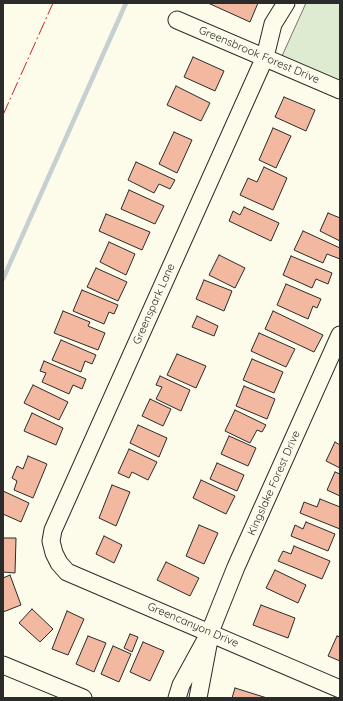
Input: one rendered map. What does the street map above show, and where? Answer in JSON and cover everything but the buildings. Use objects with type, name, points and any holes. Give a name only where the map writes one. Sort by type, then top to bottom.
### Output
[{"type":"street","name":"Greenspark Lane","points":[[54,553],[51,541],[54,530],[265,56],[274,24],[286,3]]},
{"type":"street","name":"Greensbrook Forest Drive","points":[[177,20],[265,56],[340,90]]},
{"type":"street","name":"Kingslake Forest Drive","points":[[177,698],[181,686],[210,632],[236,567],[340,335]]},
{"type":"street","name":"Greencanyon Drive","points":[[54,553],[59,563],[67,572],[340,689]]},
{"type":"street","name":"Kingslake Forest Drive","points":[[198,698],[210,632]]},
{"type":"street","points":[[3,665],[83,698]]},
{"type":"green space","points":[[306,3],[340,3],[340,81],[282,56]]},
{"type":"waterway","points":[[3,279],[126,3]]},
{"type":"power","points":[[3,115],[53,3]]}]
